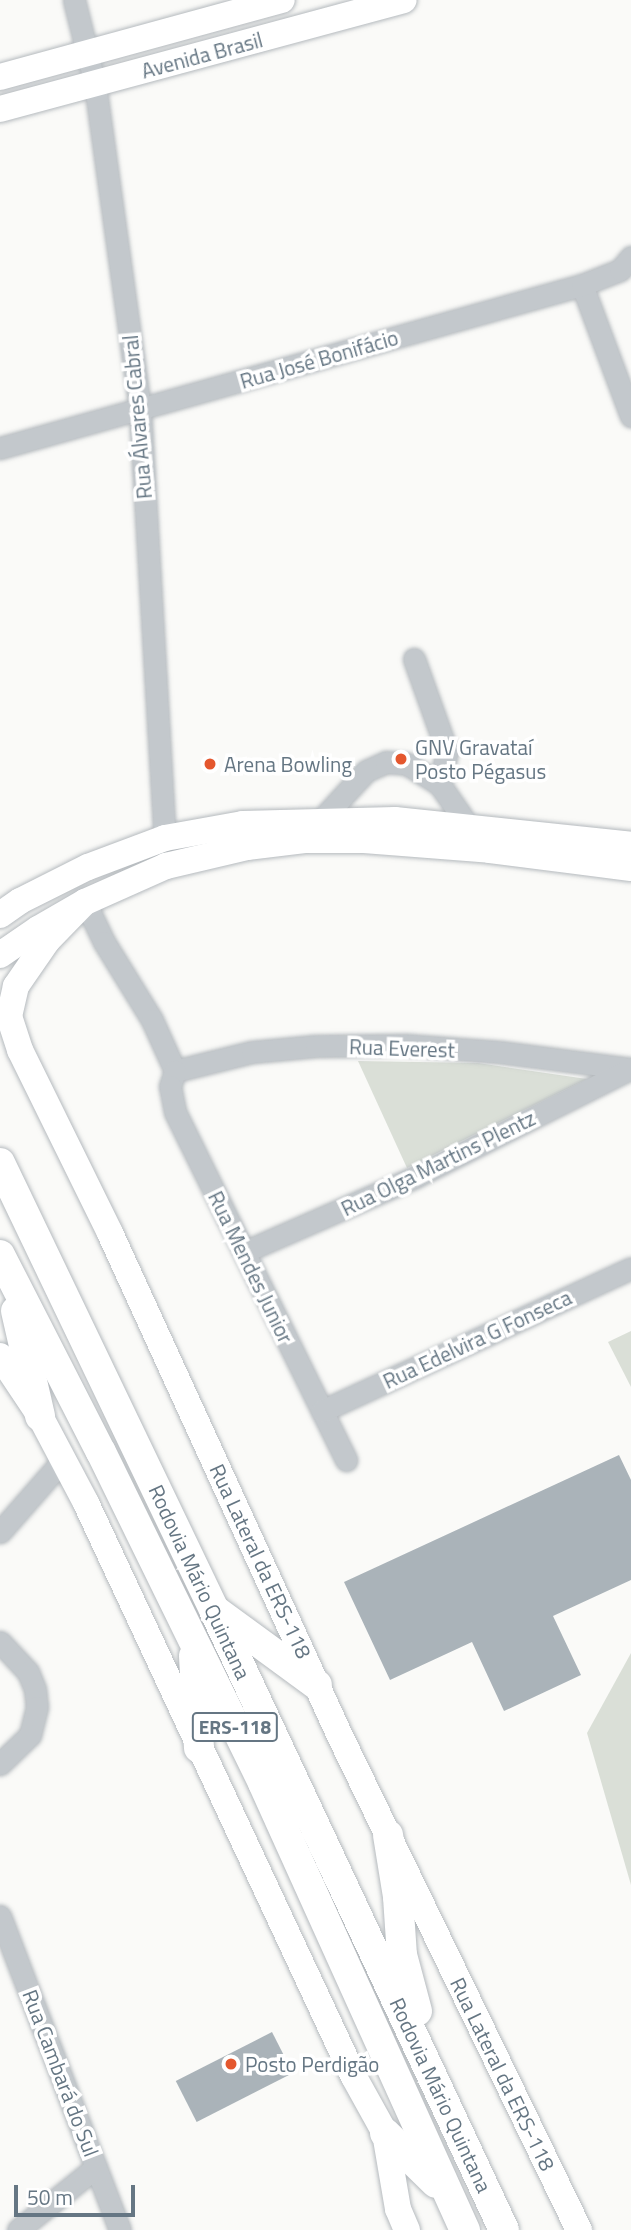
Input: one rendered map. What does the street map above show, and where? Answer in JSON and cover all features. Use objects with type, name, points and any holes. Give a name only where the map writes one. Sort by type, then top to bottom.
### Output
[{"type":"highway","name":"Rodovia Mário Quintana","points":[[0,1163],[214,1610],[504,2230]]},
{"type":"highway","points":[[3,1261],[40,1416]]},
{"type":"highway","name":"Rodovia Mário Quintana","points":[[3,1261],[263,1783],[465,2230]]},
{"type":"highway","points":[[214,1610],[317,1685]]},
{"type":"highway","points":[[194,1642],[199,1748]]},
{"type":"highway","points":[[388,1835],[398,1897],[402,1955],[435,2082]]},
{"type":"highway","points":[[386,2133],[449,2195]]},
{"type":"main road","name":"Avenida Brasil","points":[[0,109],[404,0]]},
{"type":"main road","name":"Avenida Brasil","points":[[0,76],[273,1]]},
{"type":"main road","points":[[0,915],[20,901],[88,867],[165,838],[243,824],[322,819],[395,820],[631,845]]},
{"type":"main road","points":[[0,955],[85,902],[166,866],[247,847],[305,840],[364,840],[490,850],[631,868]]},
{"type":"main road","name":"Rua Lateral da ERS-118","points":[[85,902],[32,961],[16,986],[9,1016],[20,1050],[110,1233],[388,1835],[579,2230]]},
{"type":"main road","points":[[0,1356],[40,1416],[63,1460],[348,2064],[386,2133],[398,2209],[407,2230]]},
{"type":"street","name":"Rua Álvares Cabral","points":[[74,0],[95,84],[140,409],[165,838]]},
{"type":"street","name":"Rua José Bonifácio","points":[[0,448],[582,285],[620,270],[631,257]]},
{"type":"street","points":[[582,285],[631,416]]},
{"type":"street","points":[[414,659],[447,751],[440,785]]},
{"type":"street","points":[[322,819],[366,771],[386,762],[407,764],[440,785],[469,827]]},
{"type":"street","points":[[85,902],[104,942],[152,1020],[175,1071]]},
{"type":"street","name":"Rua Everest","points":[[175,1071],[252,1052],[316,1046],[392,1045],[499,1052],[630,1069]]},
{"type":"street","name":"Rua Olga Martins Plentz","points":[[244,1252],[417,1176],[630,1069]]},
{"type":"street","name":"Rua Mendes Junior","points":[[175,1071],[170,1086],[175,1112],[346,1460]]},
{"type":"street","name":"Rua Edelvira G Fonseca","points":[[322,1411],[631,1268]]},
{"type":"street","points":[[0,1532],[63,1460]]},
{"type":"street","points":[[0,1643],[28,1672],[35,1689],[37,1707],[30,1735],[0,1764]]},
{"type":"street","name":"Rua Cambará do Sul","points":[[0,1916],[120,2230]]},
{"type":"street","points":[[18,2230],[96,2167]]},
{"type":"shaded area","points":[[358,1061],[478,1063],[587,1079],[407,1168]]},
{"type":"shaded area","points":[[631,1331],[631,1387],[608,1342]]},
{"type":"shaded area","points":[[631,1653],[631,1885],[587,1733]]},
{"type":"building","points":[[619,1455],[631,1480],[631,1580],[553,1616],[581,1675],[504,1711],[472,1642],[390,1680],[344,1582]]},
{"type":"building","points":[[272,2032],[293,2073],[197,2122],[176,2081]]},
{"type":"place","name":"GNV Gravataí Posto Pégasus","points":[[401,759]]},
{"type":"place","name":"Arena Bowling","points":[[210,764]]},
{"type":"place","name":"Posto Perdigão","points":[[231,2064]]}]
